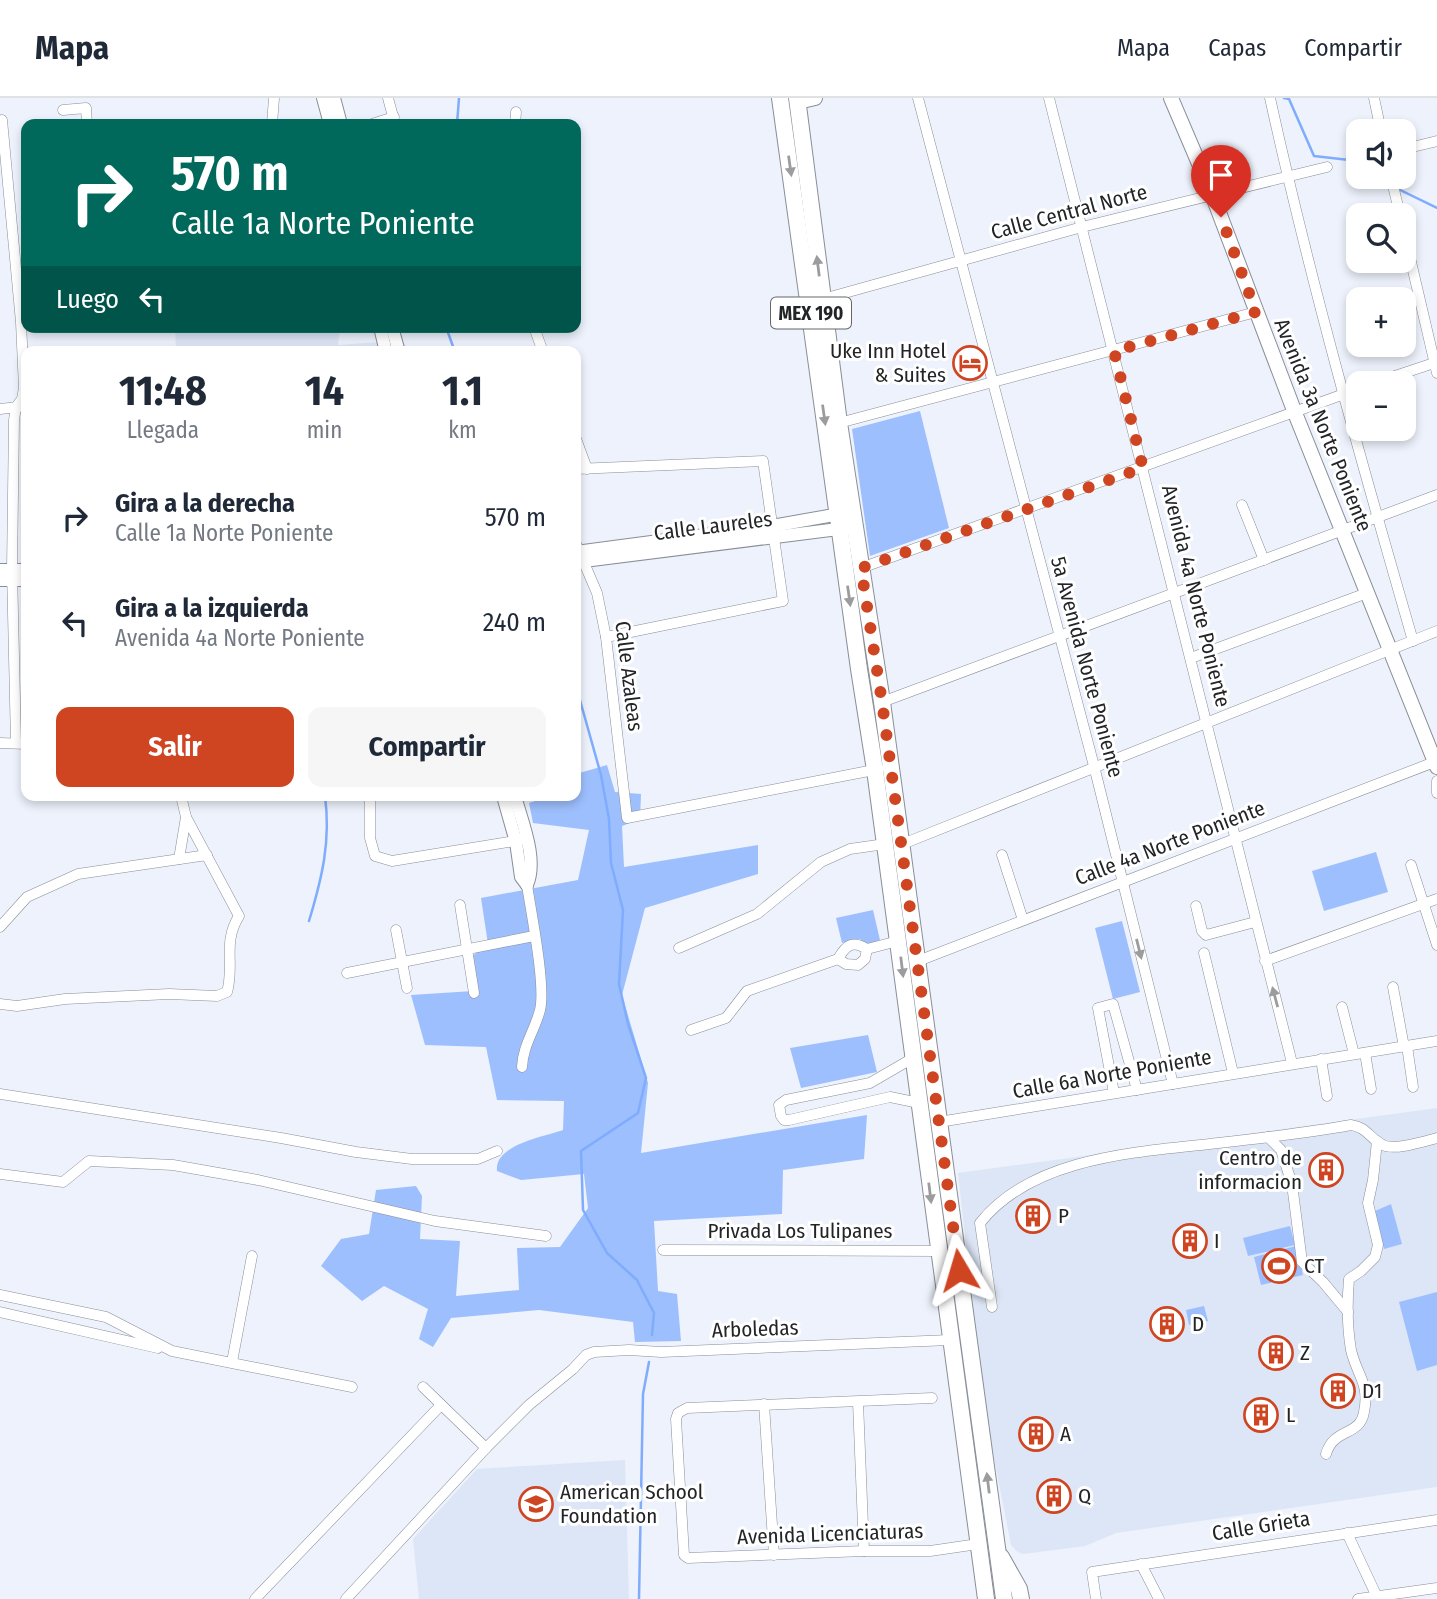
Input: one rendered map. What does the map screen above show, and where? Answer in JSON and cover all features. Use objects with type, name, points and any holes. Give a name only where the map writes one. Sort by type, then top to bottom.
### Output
[{"type":"main road","name":"MEX 190","points":[[780,98],[846,520],[861,568],[882,702],[883,769],[892,845],[898,941],[950,1340],[983,1535],[996,1549],[1004,1599]]},
{"type":"main road","name":"Avenida 3a Norte Poniente","points":[[1171,98],[1212,194],[1295,413],[1436,763]]},
{"type":"main road","name":"MEX 190","points":[[807,99],[823,299],[839,423],[859,669],[883,769]]},
{"type":"main road","name":"MEX 190","points":[[892,845],[918,961],[939,1122],[983,1535],[986,1599]]},
{"type":"main road","points":[[996,1549],[1019,1589],[1021,1599]]},
{"type":"street","points":[[272,119],[274,98]]},
{"type":"street","points":[[323,98],[333,119]]},
{"type":"street","points":[[334,98],[335,119]]},
{"type":"street","points":[[388,98],[393,119]]},
{"type":"street","name":"5a Avenida Norte Poniente","points":[[918,98],[1094,766],[1173,1084]]},
{"type":"street","name":"Avenida 4a Norte Poniente","points":[[1049,98],[1292,1063]]},
{"type":"street","points":[[1269,98],[1377,517],[1413,641]]},
{"type":"street","points":[[1374,98],[1378,119]]},
{"type":"street","points":[[63,110],[86,108],[87,119]]},
{"type":"street","points":[[515,119],[516,112]]},
{"type":"street","points":[[2,120],[21,294]]},
{"type":"street","points":[[1416,146],[1437,141]]},
{"type":"street","name":"Calle Central Norte","points":[[823,299],[1082,227],[1326,167]]},
{"type":"street","points":[[1414,273],[1436,366],[1416,371]]},
{"type":"street","points":[[839,423],[1256,312]]},
{"type":"street","points":[[861,568],[1345,394]]},
{"type":"street","points":[[0,409],[21,407]]},
{"type":"street","points":[[0,743],[21,744],[10,576],[14,420],[21,407]]},
{"type":"street","points":[[581,469],[763,461],[783,601],[606,637]]},
{"type":"street","points":[[882,702],[1437,495]]},
{"type":"street","points":[[1242,505],[1264,559]]},
{"type":"street","name":"Calle Laureles","points":[[581,554],[773,532],[846,520]]},
{"type":"street","name":"Calle Azaleas","points":[[581,560],[597,593],[606,637],[627,818],[883,769]]},
{"type":"street","points":[[1191,658],[1367,593]]},
{"type":"street","points":[[679,948],[757,914],[821,862],[850,849],[892,845],[1437,631]]},
{"type":"street","name":"Calle 4a Norte Poniente","points":[[918,961],[1436,763]]},
{"type":"street","points":[[1437,781],[1437,793]]},
{"type":"street","points":[[0,1004],[17,1006],[65,999],[169,994],[217,996],[227,992],[230,980],[229,936],[239,916],[186,817],[182,801]]},
{"type":"street","points":[[370,801],[370,838],[375,856],[392,861],[521,840]]},
{"type":"street","points":[[505,801],[531,874],[527,885],[541,992],[540,1010],[523,1053],[522,1067]]},
{"type":"street","points":[[516,801],[521,840]]},
{"type":"street","points":[[179,859],[186,817]]},
{"type":"street","points":[[0,927],[27,897],[78,874],[206,855]]},
{"type":"street","points":[[1002,855],[1023,920]]},
{"type":"street","points":[[1411,866],[1437,945]]},
{"type":"street","points":[[1265,961],[1437,899]]},
{"type":"street","points":[[460,905],[474,993]]},
{"type":"street","points":[[1196,906],[1202,931],[1206,935],[1255,922]]},
{"type":"street","points":[[396,930],[407,988]]},
{"type":"street","points":[[347,973],[534,936]]},
{"type":"street","points":[[691,1030],[726,1018],[747,991],[838,959],[844,948],[850,944],[858,944],[867,949],[898,941]]},
{"type":"street","points":[[838,959],[846,964],[858,965],[865,959],[867,949]]},
{"type":"street","points":[[1204,953],[1233,1073]]},
{"type":"street","points":[[1393,987],[1413,1087]]},
{"type":"street","points":[[1114,1093],[1098,1008],[1113,1004],[1137,1090]]},
{"type":"street","points":[[1342,1007],[1353,1054]]},
{"type":"street","name":"Calle 6a Norte Poniente","points":[[939,1122],[1437,1041]]},
{"type":"street","points":[[1106,1047],[1124,1043]]},
{"type":"street","points":[[1365,1053],[1371,1088]]},
{"type":"street","points":[[913,1058],[870,1083],[786,1100],[779,1105],[779,1110],[784,1120],[789,1120],[890,1097],[919,1104]]},
{"type":"street","points":[[1321,1059],[1327,1096]]},
{"type":"street","points":[[0,1094],[281,1138],[356,1153],[412,1159],[478,1159],[497,1151]]},
{"type":"street","points":[[992,1307],[980,1223],[1014,1191],[1077,1165],[1127,1154],[1268,1138],[1351,1125],[1364,1128],[1377,1141],[1388,1147],[1437,1138]]},
{"type":"street","points":[[1268,1138],[1281,1150],[1292,1184],[1302,1262],[1348,1312]]},
{"type":"street","points":[[1326,1454],[1335,1437],[1359,1425],[1364,1415],[1367,1388],[1354,1361],[1348,1332],[1349,1279],[1375,1257],[1378,1245],[1368,1203],[1377,1141]]},
{"type":"street","points":[[0,1174],[63,1181],[89,1161],[173,1165],[258,1180],[435,1221],[545,1236]]},
{"type":"street","name":"Privada Los Tulipanes","points":[[663,1250],[938,1251]]},
{"type":"street","points":[[232,1362],[252,1256]]},
{"type":"street","points":[[0,1295],[106,1317],[172,1351]]},
{"type":"street","points":[[0,1312],[172,1351],[352,1387]]},
{"type":"street","name":"Arboledas","points":[[346,1599],[529,1405],[570,1372],[579,1361],[594,1352],[661,1352],[950,1340]]},
{"type":"street","points":[[423,1387],[486,1448]]},
{"type":"street","points":[[774,1555],[764,1404],[932,1398]]},
{"type":"street","points":[[858,1402],[864,1551]]},
{"type":"street","name":"Avenida Licenciaturas","points":[[764,1404],[687,1408],[678,1413],[676,1419],[684,1555],[688,1558],[930,1550],[983,1535]]},
{"type":"street","points":[[255,1599],[441,1405]]},
{"type":"street","name":"Calle Grieta","points":[[1096,1599],[1092,1572],[1437,1520]]},
{"type":"street","points":[[1347,1533],[1377,1598]]},
{"type":"street","points":[[1141,1564],[1159,1599]]},
{"type":"street","points":[[1358,1599],[1437,1588]]},
{"type":"shaded area","points":[[175,333],[339,333],[338,345],[380,342],[381,346],[176,346]]},
{"type":"shaded area","points":[[920,411],[949,528],[870,556],[852,429]]},
{"type":"shaded area","points":[[607,765],[615,792],[641,794],[640,819],[622,826],[624,867],[758,845],[758,874],[645,908],[622,995],[648,1083],[641,1153],[867,1115],[864,1159],[783,1170],[782,1214],[654,1221],[658,1291],[677,1294],[681,1341],[635,1342],[633,1322],[539,1310],[451,1318],[433,1347],[419,1339],[428,1309],[384,1286],[362,1301],[321,1266],[341,1239],[369,1234],[376,1190],[416,1186],[422,1196],[420,1239],[460,1241],[456,1296],[519,1290],[517,1248],[560,1247],[588,1208],[584,1174],[521,1180],[497,1171],[498,1162],[511,1148],[563,1130],[564,1101],[497,1100],[486,1047],[425,1045],[411,995],[473,991],[471,957],[488,944],[481,898],[578,880],[589,830],[533,823],[529,803],[581,801],[581,773]]},
{"type":"shaded area","points":[[1376,852],[1388,892],[1324,911],[1312,871]]},
{"type":"shaded area","points":[[873,910],[880,940],[866,945],[860,939],[842,943],[836,918]]},
{"type":"shaded area","points":[[1122,921],[1140,992],[1113,999],[1095,928]]},
{"type":"shaded area","points":[[868,1035],[877,1072],[801,1088],[790,1048]]},
{"type":"shaded area","points":[[1437,1108],[1437,1487],[1116,1533],[1085,1546],[1023,1554],[1016,1551],[1011,1545],[984,1407],[958,1173]]},
{"type":"shaded area","points":[[1391,1204],[1402,1244],[1384,1249],[1375,1211]]},
{"type":"shaded area","points":[[1290,1226],[1295,1245],[1248,1256],[1243,1238]]},
{"type":"shaded area","name":"CT","points":[[1296,1246],[1303,1275],[1261,1285],[1254,1257]]},
{"type":"shaded area","points":[[1437,1292],[1437,1365],[1417,1371],[1399,1302]]},
{"type":"shaded area","points":[[1204,1306],[1208,1321],[1189,1325],[1186,1310]]},
{"type":"shaded area","name":"American School Foundation","points":[[625,1460],[629,1599],[419,1599],[413,1539],[477,1469]]},
{"type":"waterway","points":[[457,119],[459,98]]},
{"type":"waterway","points":[[1284,98],[1289,99],[1314,156],[1346,160]]},
{"type":"waterway","points":[[1398,189],[1437,208]]},
{"type":"waterway","points":[[448,333],[453,346]]},
{"type":"waterway","points":[[581,704],[601,775],[609,819],[611,863],[623,910],[619,984],[628,1024],[646,1078],[638,1113],[581,1151],[583,1210],[607,1253],[637,1280],[654,1313],[652,1335]]},
{"type":"waterway","points":[[309,921],[324,859],[327,828],[326,801]]},
{"type":"waterway","points":[[639,1599],[643,1394],[649,1362]]},
{"type":"place","name":"Uke Inn Hotel & Suites","points":[[970,363]]},
{"type":"place","name":"Centro de informacion","points":[[1326,1170]]},
{"type":"place","name":"P","points":[[1033,1216]]},
{"type":"place","name":"I","points":[[1190,1241]]},
{"type":"place","name":"CT","points":[[1279,1266]]},
{"type":"place","name":"D","points":[[1167,1324]]},
{"type":"place","name":"Z","points":[[1276,1353]]},
{"type":"place","name":"D1","points":[[1338,1391]]},
{"type":"place","name":"L","points":[[1261,1415]]},
{"type":"place","name":"A","points":[[1036,1434]]},
{"type":"place","name":"Q","points":[[1054,1496]]},
{"type":"place","name":"American School Foundation","points":[[536,1504]]},
{"type":"route","points":[[959,1270],[925,1010],[861,568],[1143,468],[1114,351],[1256,312],[1221,217]]}]
